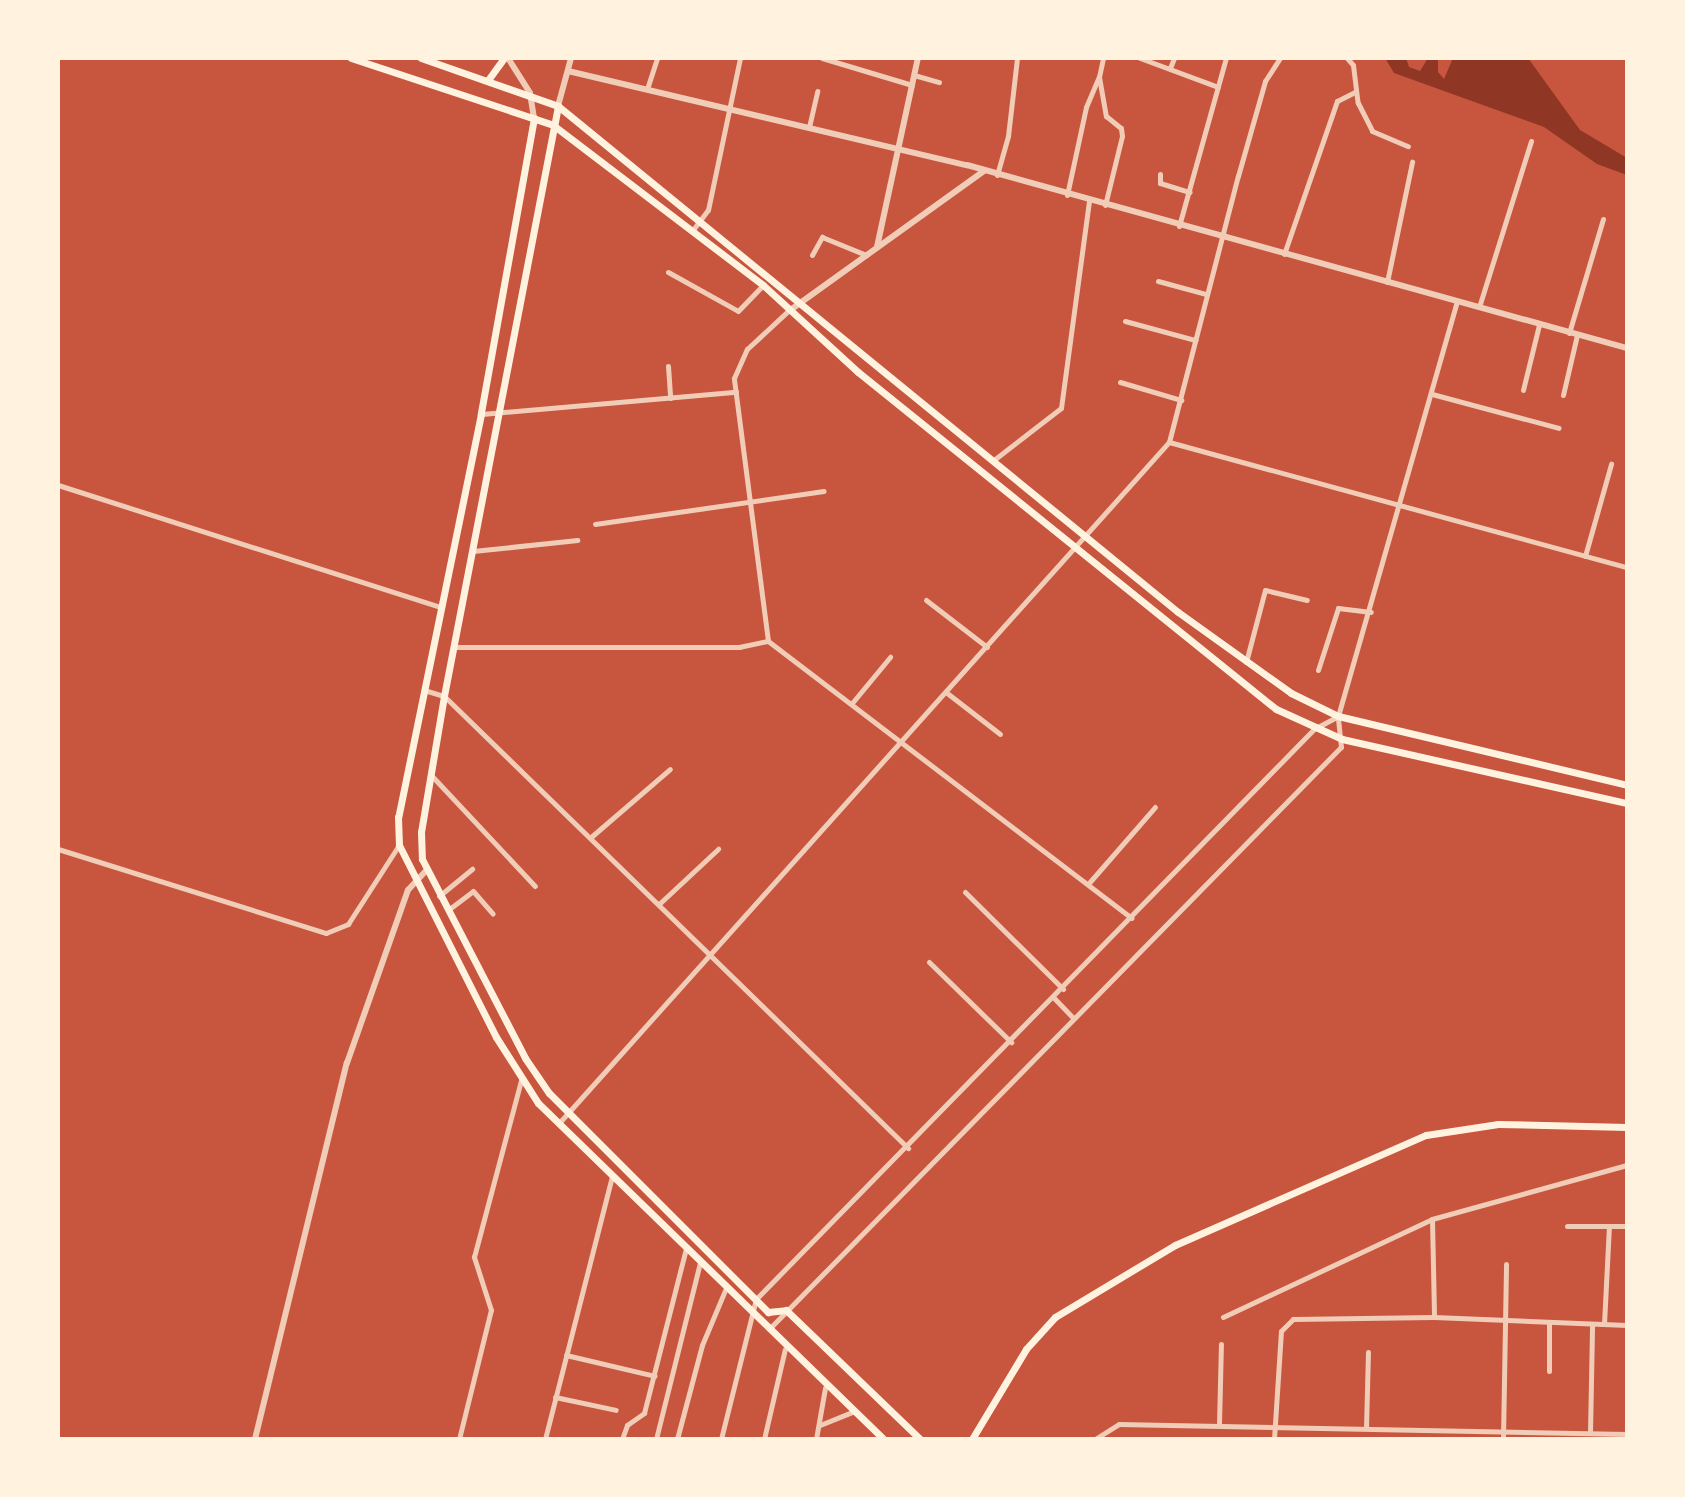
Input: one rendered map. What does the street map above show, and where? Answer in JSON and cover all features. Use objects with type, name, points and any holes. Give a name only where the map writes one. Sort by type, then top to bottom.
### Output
[{"type":"main road","points":[[351,58],[553,125],[763,285],[788,311],[1073,548],[1276,709],[1314,729],[1342,739],[1627,803]]},
{"type":"main road","points":[[421,58],[530,93],[558,106],[702,219],[1084,534],[1246,663],[1338,716],[1627,785]]},
{"type":"main road","points":[[488,80],[506,58]]},
{"type":"main road","points":[[558,106],[444,696],[421,832],[426,871],[533,1071],[568,1113],[768,1312],[786,1310],[920,1439]]},
{"type":"main road","points":[[534,118],[481,414],[398,817],[399,845],[521,1080],[559,1123],[613,1173],[785,1349],[883,1439]]},
{"type":"main road","points":[[640,190],[650,177]]},
{"type":"main road","points":[[512,247],[528,251]]},
{"type":"main road","points":[[501,309],[516,313]]},
{"type":"main road","points":[[972,1439],[1026,1349],[1055,1317],[1175,1245],[1426,1135],[1487,1124],[1627,1127]]},
{"type":"street","points":[[506,58],[530,93],[534,118]]},
{"type":"street","points":[[558,106],[571,58]]},
{"type":"street","points":[[647,89],[657,58]]},
{"type":"street","points":[[692,231],[702,219],[740,58]]},
{"type":"street","points":[[822,58],[912,85]]},
{"type":"street","points":[[877,247],[918,58]]},
{"type":"street","points":[[997,176],[1008,136],[1017,58]]},
{"type":"street","points":[[1067,195],[1091,91],[1099,77],[1103,58]]},
{"type":"street","points":[[1170,68],[1174,58]]},
{"type":"street","points":[[1179,226],[1226,58]]},
{"type":"street","points":[[559,1123],[1169,442],[1265,81],[1280,58]]},
{"type":"street","points":[[1347,58],[1353,65],[1355,92],[1372,131],[1408,146]]},
{"type":"street","points":[[1144,59],[1218,87]]},
{"type":"street","points":[[568,71],[899,147],[1627,348]]},
{"type":"street","points":[[914,75],[939,82]]},
{"type":"street","points":[[1099,77],[1106,116],[1121,128],[1122,136],[1105,206]]},
{"type":"street","points":[[809,127],[817,91]]},
{"type":"street","points":[[1284,255],[1337,101],[1355,92]]},
{"type":"street","points":[[1479,307],[1531,141]]},
{"type":"street","points":[[1387,282],[1412,162]]},
{"type":"street","points":[[984,171],[788,311],[736,365],[736,392],[768,641],[904,740],[1131,918]]},
{"type":"street","points":[[1160,174],[1160,183],[1190,192]]},
{"type":"street","points":[[995,459],[1061,408],[1089,201]]},
{"type":"street","points":[[1563,395],[1573,334],[1603,219]]},
{"type":"street","points":[[812,255],[822,237],[866,255]]},
{"type":"street","points":[[668,272],[738,311],[763,285]]},
{"type":"street","points":[[1158,281],[1206,294]]},
{"type":"street","points":[[767,1331],[1341,747],[1338,716],[1371,612],[1457,301]]},
{"type":"street","points":[[1125,321],[1195,340]]},
{"type":"street","points":[[1523,390],[1539,325]]},
{"type":"street","points":[[668,366],[670,398]]},
{"type":"street","points":[[1120,382],[1181,400]]},
{"type":"street","points":[[481,414],[736,392]]},
{"type":"street","points":[[1432,394],[1559,428]]},
{"type":"street","points":[[1169,442],[1627,567]]},
{"type":"street","points":[[1585,556],[1611,464]]},
{"type":"street","points":[[58,485],[440,607]]},
{"type":"street","points":[[595,524],[824,491]]},
{"type":"street","points":[[473,551],[577,540]]},
{"type":"street","points":[[1246,663],[1265,590],[1307,600]]},
{"type":"street","points":[[926,600],[987,647]]},
{"type":"street","points":[[1318,670],[1338,608],[1371,612]]},
{"type":"street","points":[[453,647],[739,647],[768,641]]},
{"type":"street","points":[[852,703],[890,657]]},
{"type":"street","points":[[424,690],[444,696],[908,1148]]},
{"type":"street","points":[[947,693],[1000,734]]},
{"type":"street","points":[[721,1439],[756,1299],[908,1148],[1314,729],[1338,716]]},
{"type":"street","points":[[591,837],[670,769]]},
{"type":"street","points":[[431,775],[535,886]]},
{"type":"street","points":[[1088,884],[1155,807]]},
{"type":"street","points":[[58,849],[326,933],[348,924],[399,845]]},
{"type":"street","points":[[659,904],[718,849]]},
{"type":"street","points":[[438,896],[472,869]]},
{"type":"street","points":[[255,1439],[347,1063],[415,877],[426,871]]},
{"type":"street","points":[[448,911],[473,891],[493,914]]},
{"type":"street","points":[[965,892],[1063,989]]},
{"type":"street","points":[[929,962],[1011,1042]]},
{"type":"street","points":[[1054,998],[1073,1018]]},
{"type":"street","points":[[459,1439],[491,1310],[474,1257],[521,1080]]},
{"type":"street","points":[[1223,1317],[1432,1219],[1627,1165]]},
{"type":"street","points":[[545,1439],[613,1173]]},
{"type":"street","points":[[1432,1219],[1434,1317]]},
{"type":"street","points":[[1567,1226],[1627,1226]]},
{"type":"street","points":[[1604,1324],[1609,1226]]},
{"type":"street","points":[[622,1439],[627,1425],[644,1413],[686,1248]]},
{"type":"street","points":[[656,1439],[700,1262]]},
{"type":"street","points":[[1504,1435],[1506,1264]]},
{"type":"street","points":[[677,1439],[702,1345],[726,1288]]},
{"type":"street","points":[[1274,1439],[1281,1331],[1293,1319],[1434,1317],[1627,1325]]},
{"type":"street","points":[[1549,1324],[1549,1371]]},
{"type":"street","points":[[1590,1433],[1592,1325]]},
{"type":"street","points":[[1219,1424],[1221,1344]]},
{"type":"street","points":[[764,1439],[785,1349]]},
{"type":"street","points":[[1366,1428],[1368,1352]]},
{"type":"street","points":[[566,1355],[655,1376]]},
{"type":"street","points":[[816,1439],[825,1388]]},
{"type":"street","points":[[555,1397],[616,1410]]},
{"type":"street","points":[[819,1425],[852,1412]]},
{"type":"street","points":[[1095,1439],[1119,1424],[1403,1429],[1504,1435],[1627,1434]]},
{"type":"street","points":[[1403,1429],[1403,1439]]},
{"type":"shaded area","points":[[1385,58],[1406,58],[1409,67],[1420,71],[1428,58],[1438,58],[1438,72],[1444,79],[1453,58],[1528,58],[1580,130],[1627,158],[1627,175],[1597,164],[1544,127],[1394,73]]}]
